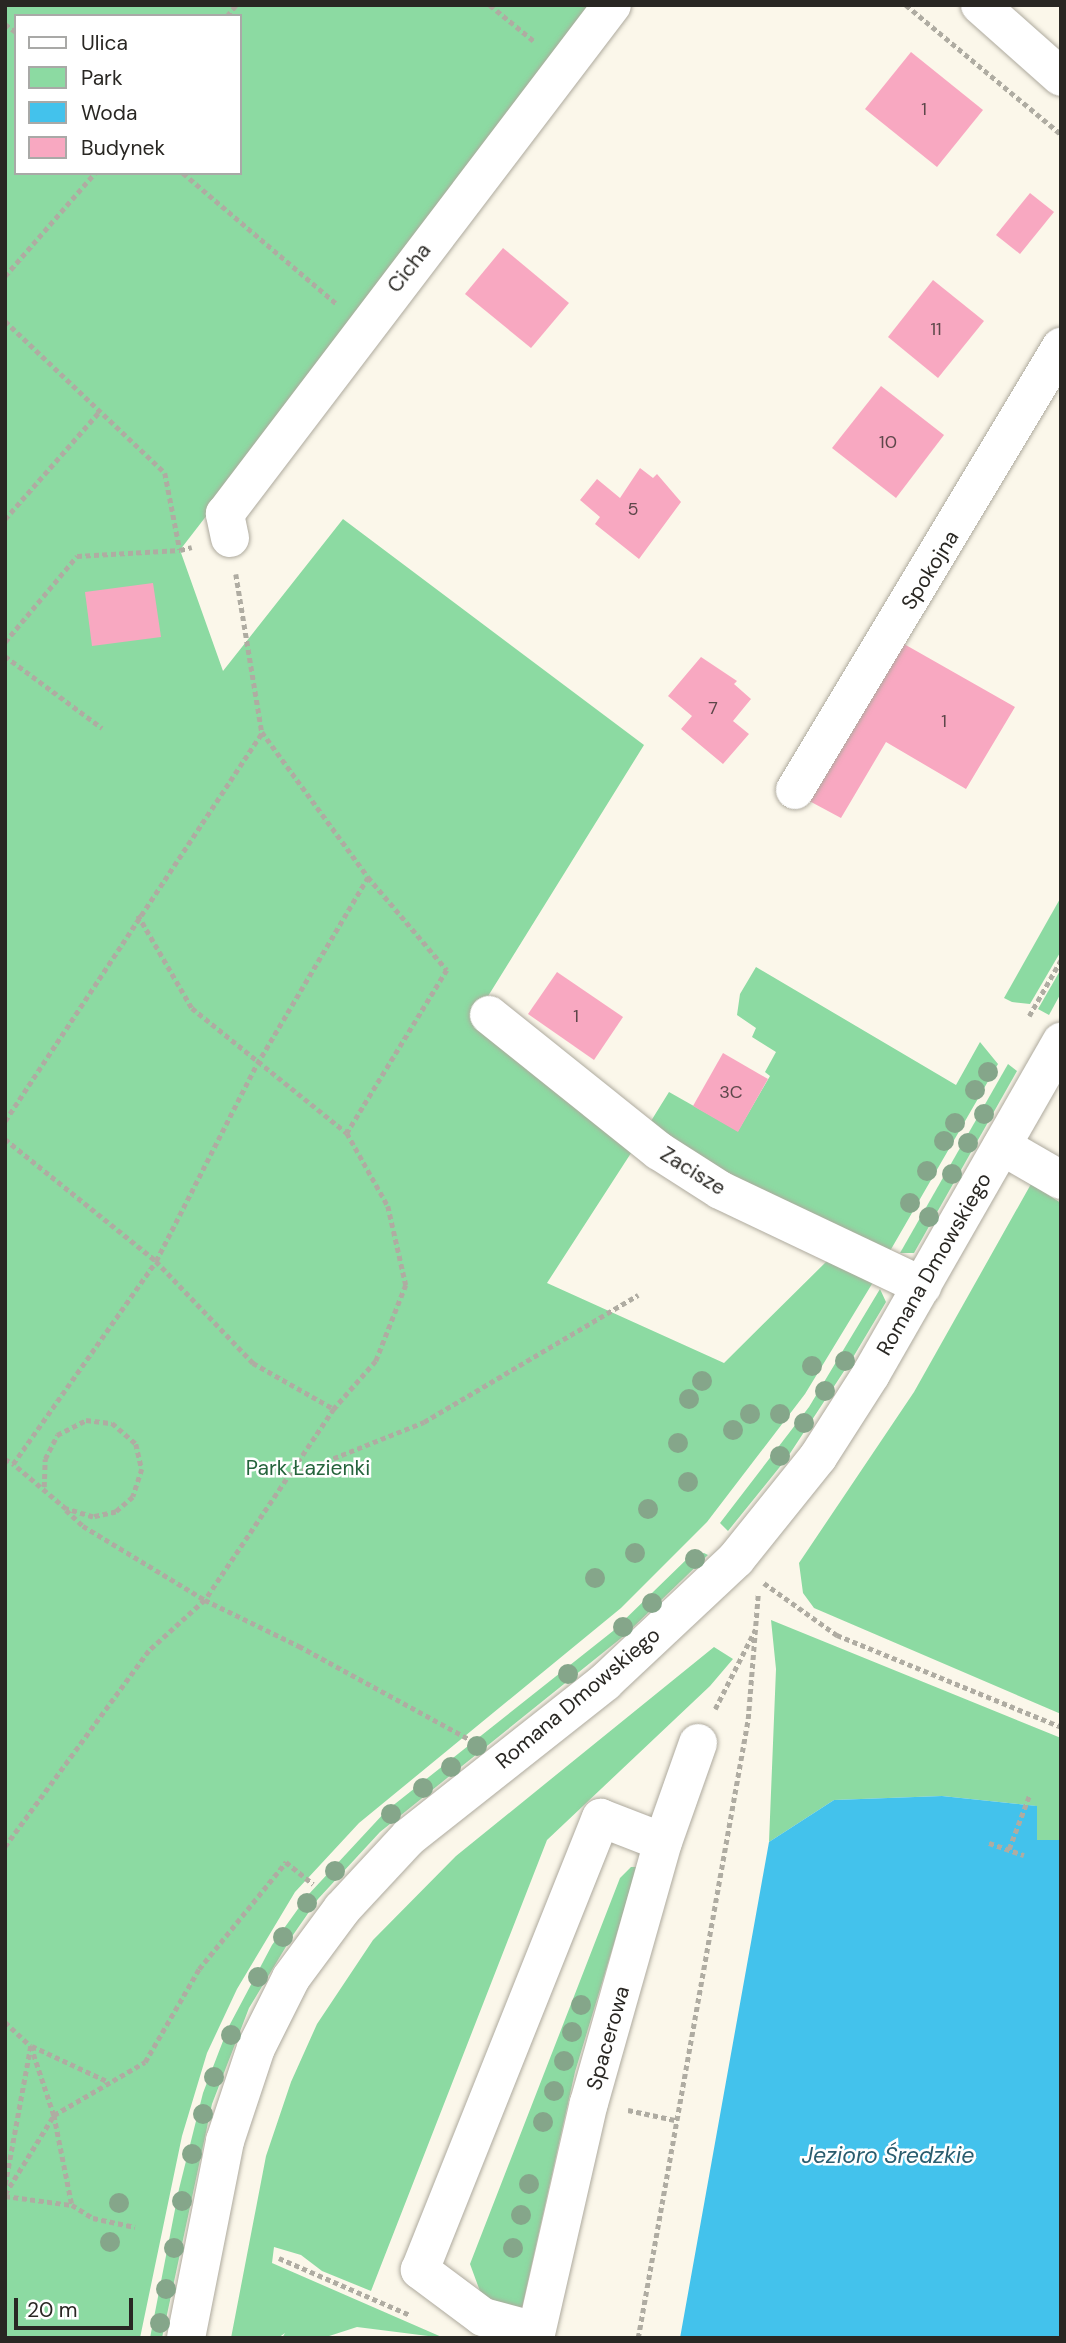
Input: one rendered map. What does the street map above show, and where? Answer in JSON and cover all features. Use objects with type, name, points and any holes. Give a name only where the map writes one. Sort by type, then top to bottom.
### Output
[{"type":"street","name":"Cicha","points":[[230,538],[225,514],[364,326],[612,5]]},
{"type":"street","points":[[980,5],[1061,77]]},
{"type":"street","name":"Spokojna","points":[[795,790],[1061,347]]},
{"type":"street","name":"Zacisze","points":[[489,1015],[659,1151],[720,1191],[922,1286]]},
{"type":"street","name":"Romana Dmowskiego","points":[[186,2338],[225,2141],[257,2048],[291,1978],[342,1909],[409,1837],[605,1682],[736,1559],[818,1457],[922,1286],[1061,1042]]},
{"type":"street","points":[[1002,1146],[1061,1180]]},
{"type":"street","name":"Spacerowa","points":[[536,2334],[589,2103],[663,1842],[698,1743]]},
{"type":"street","points":[[536,2334],[483,2317],[421,2270],[601,1818],[663,1842]]},
{"type":"path","points":[[489,5],[564,66]]},
{"type":"path","points":[[906,5],[1061,134]]},
{"type":"path","points":[[5,276],[93,175]]},
{"type":"path","points":[[185,175],[364,326]]},
{"type":"path","points":[[5,321],[98,413],[165,473],[180,550]]},
{"type":"path","points":[[5,519],[98,413]]},
{"type":"path","points":[[5,642],[77,556],[180,550],[230,538],[262,732],[368,877],[447,970],[347,1133]]},
{"type":"path","points":[[5,656],[102,729]]},
{"type":"path","points":[[5,1121],[138,915],[262,732]]},
{"type":"path","points":[[13,1464],[156,1261],[257,1064],[368,877]]},
{"type":"path","points":[[5,1847],[149,1651],[205,1600],[293,1475],[334,1409],[376,1361],[406,1285],[388,1206],[347,1133],[257,1064],[192,1009],[138,915]]},
{"type":"path","points":[[5,1139],[156,1261],[253,1363],[334,1409]]},
{"type":"path","points":[[293,1475],[424,1422],[638,1295]]},
{"type":"path","points":[[44,1488],[45,1459],[57,1435],[72,1424],[86,1420],[112,1423],[125,1431],[136,1444],[142,1469],[133,1497],[116,1512],[93,1517],[66,1509]]},
{"type":"path","points":[[5,1459],[44,1488],[83,1526],[205,1600],[299,1646],[470,1739]]},
{"type":"path","points":[[638,2338],[748,1718],[759,1579],[837,1635],[1061,1727]]},
{"type":"path","points":[[698,1743],[757,1626]]},
{"type":"path","points":[[1009,1849],[1029,1796]]},
{"type":"path","points":[[989,1843],[1024,1855]]},
{"type":"path","points":[[135,2227],[93,2218],[72,2205],[5,2195],[54,2115],[145,2062],[198,1969],[286,1862],[313,1885]]},
{"type":"path","points":[[5,2022],[31,2046],[110,2082]]},
{"type":"path","points":[[31,2046],[54,2115],[72,2205]]},
{"type":"path","points":[[5,2188],[31,2046]]},
{"type":"path","points":[[589,2103],[675,2120]]},
{"type":"path","points":[[279,2258],[414,2317]]},
{"type":"green space","name":"Park Łazienki","points":[[5,5],[601,5],[180,550],[223,671],[343,519],[644,745],[472,1022],[633,1150],[547,1283],[724,1363],[831,1257],[875,1279],[805,1394],[707,1522],[621,1608],[359,1823],[295,1892],[237,1989],[207,2053],[182,2136],[140,2338],[5,2338]]},
{"type":"green space","points":[[1061,897],[1061,951],[1030,1004],[1004,998]]},
{"type":"green space","points":[[756,967],[956,1085],[980,1042],[998,1064],[890,1251],[737,1191],[651,1121],[669,1092],[738,1131],[770,1076],[765,1072],[776,1052],[752,1037],[756,1028],[737,1015],[740,994]]},
{"type":"green space","points":[[1061,969],[1061,993],[1049,1015],[1038,1009]]},
{"type":"green space","points":[[1008,1064],[1017,1071],[914,1253],[900,1253]]},
{"type":"green space","points":[[1031,1184],[1061,1203],[1061,1714],[814,1608],[803,1593],[799,1563],[914,1392]]},
{"type":"green space","points":[[880,1289],[886,1302],[852,1359],[787,1458],[728,1531],[720,1523],[809,1407]]},
{"type":"green space","points":[[704,1553],[708,1555],[625,1635],[380,1832],[318,1899],[249,2008],[212,2104],[162,2338],[150,2338],[179,2189],[203,2093],[228,2028],[272,1945],[308,1895],[386,1811],[613,1631],[690,1556]]},
{"type":"green space","points":[[771,1620],[1061,1738],[1061,1840],[1036,1840],[1036,1806],[942,1796],[834,1800],[769,1842],[776,1669]]},
{"type":"green space","points":[[714,1647],[733,1659],[710,1686],[547,1840],[371,2291],[322,2271],[301,2255],[274,2247],[272,2263],[444,2338],[357,2327],[323,2338],[282,2338],[285,2333],[278,2338],[231,2338],[266,2156],[291,2082],[317,2024],[373,1940],[456,1856]]},
{"type":"green space","points":[[631,1867],[637,1867],[575,2072],[519,2321],[481,2294],[470,2264],[620,1878]]},
{"type":"water","name":"Jezioro Średzkie","points":[[942,1796],[1037,1806],[1037,1840],[1061,1840],[1061,2338],[680,2338],[769,1842],[834,1800]]},
{"type":"building","points":[[911,52],[983,110],[937,167],[865,109]]},
{"type":"building","points":[[1030,193],[1054,212],[1020,254],[996,235]]},
{"type":"building","points":[[503,248],[569,303],[531,348],[465,294]]},
{"type":"building","points":[[933,280],[984,321],[938,378],[888,337]]},
{"type":"building","points":[[881,386],[944,435],[896,498],[832,448]]},
{"type":"building","points":[[640,468],[653,478],[657,474],[681,502],[639,559],[595,524],[600,517],[580,500],[597,479],[620,498]]},
{"type":"building","points":[[153,583],[161,637],[92,646],[85,592]]},
{"type":"building","points":[[897,640],[1015,707],[966,789],[886,742],[841,818],[800,796]]},
{"type":"building","points":[[701,657],[737,681],[734,684],[751,699],[733,721],[749,734],[723,764],[681,729],[692,716],[668,696]]},
{"type":"building","points":[[557,972],[623,1017],[594,1060],[528,1014]]},
{"type":"building","points":[[723,1053],[768,1079],[738,1132],[693,1106]]}]
